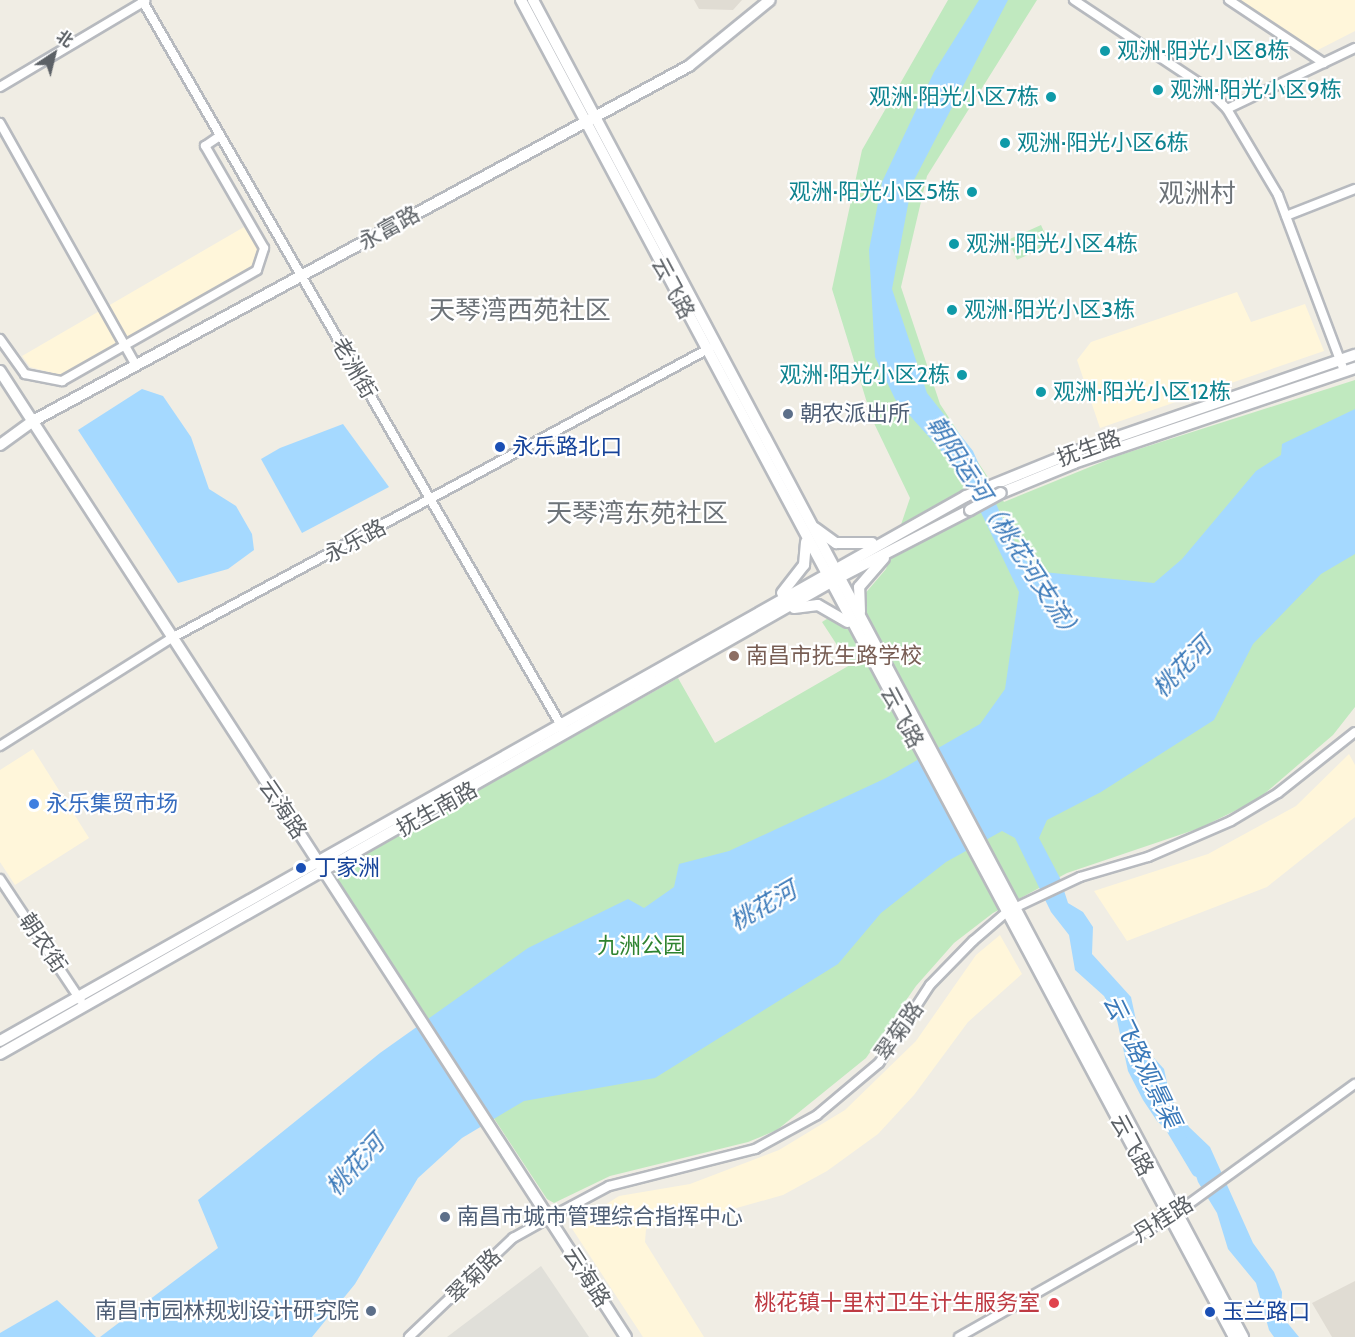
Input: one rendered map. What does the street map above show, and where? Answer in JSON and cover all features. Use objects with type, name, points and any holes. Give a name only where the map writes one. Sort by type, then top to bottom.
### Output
[{"type":"main road","name":"云飞路","points":[[521,0],[589,118],[711,347],[811,524],[853,627],[917,745],[981,853]]},
{"type":"main road","name":"云飞路","points":[[533,0],[589,118]]},
{"type":"main road","name":"永富路","points":[[0,445],[33,421],[589,118],[689,66],[770,0]]},
{"type":"main road","name":"云飞路","points":[[711,347],[804,536],[861,618],[929,746],[981,853],[1174,1215],[1243,1337]]},
{"type":"main road","name":"抚生路","points":[[832,575],[884,540],[966,496],[1000,488],[1074,463],[1342,366],[1355,355]]},
{"type":"main road","name":"抚生路","points":[[1342,366],[1355,368]]},
{"type":"main road","name":"云海路","points":[[0,371],[170,639],[420,1015],[626,1337]]},
{"type":"main road","name":"抚生路","points":[[832,575],[891,551],[970,510],[1000,488]]},
{"type":"main road","points":[[811,524],[836,543],[864,545],[884,540]]},
{"type":"main road","points":[[772,603],[804,565],[804,536]]},
{"type":"main road","points":[[861,618],[860,587],[891,551]]},
{"type":"main road","name":"抚生南路","points":[[0,1041],[772,603],[832,575]]},
{"type":"main road","name":"抚生南路","points":[[0,1054],[567,735],[777,614],[832,575]]},
{"type":"main road","points":[[777,614],[806,604],[818,605],[837,613],[853,627]]},
{"type":"main road","name":"云飞路","points":[[1174,1215],[1234,1337]]},
{"type":"street","points":[[1074,0],[1205,87],[1227,109],[1262,162],[1286,216],[1342,366]]},
{"type":"street","points":[[1229,0],[1324,63]]},
{"type":"street","points":[[0,87],[143,1]]},
{"type":"street","name":"老洲街","points":[[143,1],[567,735]]},
{"type":"street","points":[[1227,109],[1354,49]]},
{"type":"street","points":[[0,123],[136,365]]},
{"type":"street","points":[[0,339],[25,374],[62,381],[257,270],[264,248],[205,146],[220,136]]},
{"type":"street","points":[[1286,216],[1355,189]]},
{"type":"street","name":"永乐路","points":[[0,746],[170,639],[431,501],[711,347]]},
{"type":"street","name":"翠菊路","points":[[409,1337],[513,1238],[549,1218],[609,1186],[755,1149],[817,1115],[879,1063],[930,986],[973,941],[1011,909],[1080,877],[1148,857],[1231,821],[1278,793],[1355,732]]},
{"type":"street","name":"朝农街","points":[[0,879],[84,1007]]},
{"type":"street","name":"丹桂路","points":[[959,1337],[1174,1215],[1355,1084]]},
{"type":"shaded area","points":[[694,0],[742,0],[733,10],[699,9]]},
{"type":"shaded area","points":[[1232,0],[1355,0],[1355,31],[1312,53]]},
{"type":"shaded area","points":[[244,227],[258,249],[251,268],[60,375],[30,367],[22,356]]},
{"type":"shaded area","points":[[1237,292],[1251,322],[1305,304],[1324,351],[1100,428],[1077,360],[1091,342]]},
{"type":"shaded area","name":"永乐集贸市场","points":[[33,749],[89,838],[15,885],[0,862],[0,770]]},
{"type":"shaded area","points":[[1349,754],[1355,765],[1355,817],[1267,887],[1127,941],[1094,891],[1208,854],[1296,806]]},
{"type":"shaded area","points":[[1000,935],[1022,974],[968,1022],[914,1095],[878,1134],[827,1171],[783,1195],[698,1219],[646,1229],[645,1242],[704,1337],[643,1337],[571,1227],[619,1196],[690,1184],[779,1150],[845,1110],[916,1041],[976,955]]},
{"type":"shaded area","points":[[541,1266],[589,1337],[447,1337]]},
{"type":"shaded area","points":[[1355,1281],[1355,1337],[1332,1337],[1312,1303]]},
{"type":"green space","name":"九洲公园","points":[[948,0],[1037,0],[927,176],[901,287],[940,404],[1004,502],[1117,456],[1355,380],[1355,707],[1333,735],[1257,800],[1200,828],[1067,873],[993,913],[954,943],[916,986],[866,1058],[777,1130],[748,1142],[610,1176],[554,1203],[547,1199],[332,872],[678,678],[715,743],[850,665],[822,622],[863,596],[886,569],[910,498],[872,419],[832,289],[862,150]]},
{"type":"green space","points":[[1041,225],[1050,245],[1017,260],[1008,240]]},
{"type":"water","points":[[979,0],[1008,0],[912,184],[892,289],[927,393],[973,451],[1008,531],[1033,571],[1154,583],[1182,559],[1256,471],[1281,455],[1282,444],[1355,409],[1355,554],[1321,574],[1253,644],[1214,720],[1101,792],[1047,820],[1039,838],[1060,878],[1068,903],[1083,912],[1093,927],[1092,954],[1131,997],[1144,1057],[1154,1058],[1164,1069],[1170,1096],[1189,1127],[1210,1147],[1253,1243],[1274,1272],[1282,1292],[1281,1315],[1299,1337],[1274,1337],[1269,1330],[1256,1283],[1228,1249],[1217,1213],[1198,1182],[1187,1148],[1157,1121],[1143,1100],[1128,1071],[1117,1020],[1104,996],[1075,970],[1069,935],[1051,912],[1015,838],[1002,831],[946,862],[881,913],[838,964],[655,1078],[524,1101],[462,1138],[418,1178],[355,1284],[312,1337],[100,1337],[218,1248],[198,1200],[380,1053],[528,948],[628,899],[644,908],[674,887],[679,864],[729,851],[886,778],[980,724],[1005,689],[1019,592],[963,475],[895,399],[875,357],[869,250],[882,182],[934,72]]},
{"type":"water","points":[[142,389],[163,396],[191,437],[209,489],[236,506],[252,534],[254,550],[228,569],[178,583],[78,430]]},
{"type":"water","points":[[343,424],[389,487],[302,533],[261,459],[280,448]]},
{"type":"water","points":[[57,1300],[96,1337],[0,1337],[0,1333]]},
{"type":"waterway","name":"云飞路观景渠","points":[[1174,1130],[1198,1170]]},
{"type":"place","name":"观洲·阳光小区8栋","points":[[1105,51]]},
{"type":"place","name":"观洲·阳光小区9栋","points":[[1158,90]]},
{"type":"place","name":"观洲·阳光小区7栋","points":[[1051,97]]},
{"type":"place","name":"观洲·阳光小区6栋","points":[[1005,143]]},
{"type":"place","name":"观洲·阳光小区5栋","points":[[972,192]]},
{"type":"place","name":"观洲·阳光小区4栋","points":[[954,244]]},
{"type":"place","name":"观洲·阳光小区3栋","points":[[952,310]]},
{"type":"place","name":"观洲·阳光小区2栋","points":[[962,375]]},
{"type":"place","name":"观洲·阳光小区12栋","points":[[1041,392]]},
{"type":"place","name":"朝农派出所","points":[[788,414]]},
{"type":"place","name":"永乐路北口","points":[[500,447]]},
{"type":"place","name":"南昌市抚生路学校","points":[[734,656]]},
{"type":"place","name":"永乐集贸市场","points":[[34,804]]},
{"type":"place","name":"丁家洲","points":[[301,868]]},
{"type":"place","name":"南昌市城市管理综合指挥中心","points":[[445,1217]]},
{"type":"place","name":"桃花镇十里村卫生计生服务室","points":[[1054,1303]]},
{"type":"place","name":"南昌市园林规划设计研究院","points":[[371,1311]]},
{"type":"place","name":"玉兰路口","points":[[1210,1312]]},
{"type":"district","name":"观洲村","points":[[1197,194]]},
{"type":"district","name":"天琴湾西苑社区","points":[[520,311]]},
{"type":"district","name":"天琴湾东苑社区","points":[[637,514]]},
{"type":"water label","name":"朝阳运河（桃花河支流）","points":[[1005,529]]},
{"type":"water label","name":"桃花河","points":[[1182,667]]},
{"type":"water label","name":"桃花河","points":[[763,906]]},
{"type":"water label","name":"桃花河","points":[[355,1165]]}]
